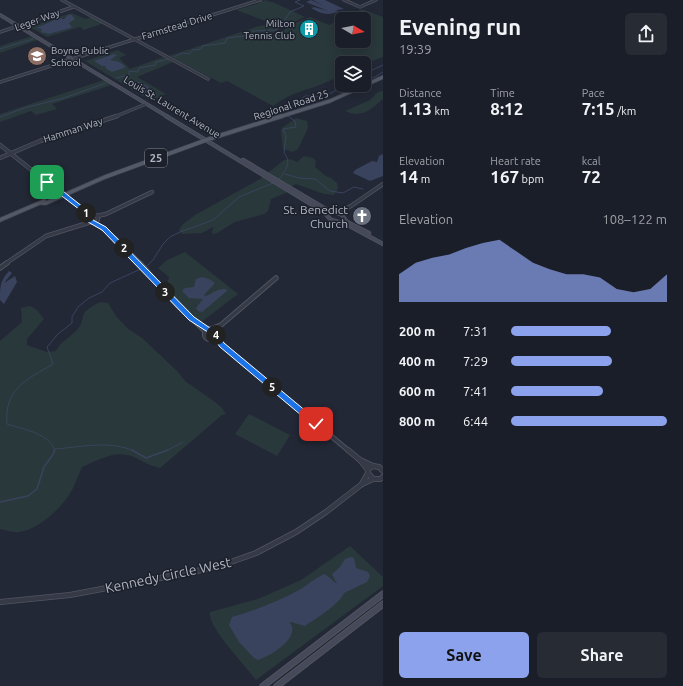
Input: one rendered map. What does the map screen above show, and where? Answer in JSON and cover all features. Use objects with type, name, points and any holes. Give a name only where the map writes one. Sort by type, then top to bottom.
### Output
[{"type":"main road","name":"Louis St. Laurent Avenue","points":[[0,14],[209,140],[324,212],[331,220],[336,222]]},
{"type":"main road","name":"Louis St. Laurent Avenue","points":[[75,58],[146,104],[209,140]]},
{"type":"main road","name":"Regional Road 25","points":[[0,220],[225,134],[334,99],[383,77]]},
{"type":"main road","name":"Louis St. Laurent Avenue","points":[[254,168],[326,209],[337,212],[343,216]]},
{"type":"main road","points":[[328,217],[331,213],[337,212]]},
{"type":"main road","points":[[336,222],[343,220],[343,216]]},
{"type":"main road","points":[[343,216],[347,222],[383,242]]},
{"type":"main road","points":[[336,222],[346,224],[383,242]]},
{"type":"main road","points":[[263,686],[383,594]]},
{"type":"main road","points":[[277,686],[383,604]]},
{"type":"street","points":[[62,0],[208,79]]},
{"type":"street","name":"Farmstead Drive","points":[[0,82],[135,39],[253,4],[260,0]]},
{"type":"street","points":[[344,0],[360,7],[376,0]]},
{"type":"street","name":"Leger Way","points":[[0,32],[73,7]]},
{"type":"street","name":"Hamman Way","points":[[0,158],[40,141],[109,119],[146,104]]},
{"type":"street","points":[[0,145],[86,212],[97,218],[102,226],[193,320],[216,335],[222,345]]},
{"type":"street","points":[[337,212],[351,206],[383,184]]},
{"type":"street","points":[[0,268],[46,236],[97,218],[152,192]]},
{"type":"street","points":[[343,216],[351,206]]},
{"type":"street","points":[[86,212],[91,220],[102,226]]},
{"type":"street","points":[[91,220],[97,218]]},
{"type":"street","points":[[276,278],[221,325],[208,330],[204,336],[222,345],[360,460],[368,472],[376,479],[383,482]]},
{"type":"street","points":[[210,338],[216,335],[221,325]]},
{"type":"street","points":[[360,460],[383,471]]},
{"type":"street","points":[[368,472],[370,467],[383,464]]},
{"type":"street","name":"Kennedy Circle West","points":[[362,484],[368,472]]},
{"type":"street","name":"Kennedy Circle West","points":[[0,602],[70,595],[197,571],[228,563],[256,553],[296,532],[326,512],[362,484],[383,477]]},
{"type":"shaded area","points":[[264,0],[275,3],[305,17],[282,27],[236,10],[257,4]]},
{"type":"shaded area","points":[[362,9],[370,12],[356,12]]},
{"type":"shaded area","points":[[371,12],[383,17],[383,57],[371,61],[371,56],[335,56],[335,78],[292,95],[273,106],[227,81],[221,83],[169,56],[259,26],[267,25],[280,29],[270,34],[278,35],[290,25],[310,17],[329,25],[335,22],[335,48],[371,48]]},
{"type":"shaded area","points":[[71,13],[86,19],[91,17],[104,23],[84,30],[80,27],[47,37],[30,27]],"holes":[[[72,15],[74,17],[69,22],[72,27],[71,28],[49,34],[42,29],[37,28]]]},
{"type":"shaded area","points":[[32,36],[38,40],[0,53],[0,46]]},
{"type":"shaded area","points":[[118,50],[126,55],[119,58],[130,69],[163,57],[173,62],[137,77],[166,94],[155,99],[148,99],[85,61]]},
{"type":"shaded area","points":[[104,80],[112,85],[52,104],[57,109],[36,115],[31,111],[0,122],[0,114]]},
{"type":"shaded area","points":[[383,91],[383,99],[366,112],[356,114],[345,111],[370,100],[378,92]]},
{"type":"shaded area","points":[[296,118],[307,121],[308,128],[298,149],[293,152],[283,149],[281,131],[282,128]]},
{"type":"shaded area","points":[[304,156],[313,158],[316,161],[315,167],[337,183],[338,188],[334,195],[324,194],[296,184],[291,187],[288,192],[271,199],[268,211],[264,214],[235,222],[217,233],[212,234],[213,227],[202,233],[182,234],[179,230],[182,225],[195,215],[260,179],[284,160],[290,159],[297,162]]},
{"type":"shaded area","points":[[185,252],[238,294],[200,323],[166,288],[169,277],[158,268],[167,260]]},
{"type":"shaded area","points":[[102,302],[108,303],[116,316],[128,329],[142,338],[177,371],[185,381],[215,402],[226,414],[222,415],[160,468],[128,455],[121,454],[108,456],[82,467],[69,495],[58,509],[43,522],[35,527],[19,532],[0,529],[0,341],[22,322],[21,308],[30,306],[37,310],[44,319],[27,339],[27,345],[47,352],[56,351],[58,347],[74,333],[81,324],[86,311]]},
{"type":"shaded area","points":[[249,414],[290,435],[277,456],[235,434]]},
{"type":"shaded area","points":[[350,546],[383,577],[383,586],[256,680],[221,636],[211,619],[210,612],[258,599],[301,580]]},
{"type":"water","points":[[311,0],[324,6],[313,0],[325,0],[344,9],[336,10],[338,11],[331,14],[324,14],[311,8],[314,7],[328,11],[306,2]]},
{"type":"water","points":[[68,15],[72,15],[75,19],[69,23],[72,27],[71,28],[49,34],[41,32],[42,29],[36,28],[59,18],[64,19]]},
{"type":"water","points":[[114,54],[117,55],[110,60],[124,65],[124,68],[112,72],[105,68],[106,66],[102,66],[94,61]]},
{"type":"water","points":[[131,81],[141,83],[148,87],[157,94],[156,97],[152,97],[129,85],[128,82]]},
{"type":"water","points":[[383,154],[383,176],[370,181],[353,173],[355,170],[372,161],[377,162],[379,156]]},
{"type":"water","points":[[9,271],[12,273],[4,283],[15,276],[17,282],[4,304],[0,300],[0,287]]},
{"type":"water","points":[[202,277],[215,283],[204,295],[205,296],[220,289],[226,289],[227,291],[202,312],[198,311],[196,308],[203,299],[189,298],[182,291],[185,288],[194,287],[196,279]]},
{"type":"water","points":[[351,557],[354,558],[356,568],[368,572],[370,576],[367,582],[344,593],[338,602],[305,626],[291,622],[291,635],[283,646],[270,655],[258,660],[254,658],[239,642],[229,625],[232,617],[259,608],[284,597],[301,589],[325,574],[337,584],[332,574],[340,567],[345,559]]},
{"type":"waterway","points":[[174,57],[182,53],[189,54],[193,50],[201,49],[202,46],[225,43],[227,38],[244,36],[254,31],[276,30],[281,26],[290,12],[304,6],[295,2],[300,0]]},
{"type":"waterway","points":[[0,49],[33,39]]},
{"type":"waterway","points":[[116,78],[129,75],[129,71],[138,72],[139,68],[155,65],[156,62],[169,59]]},
{"type":"waterway","points":[[371,71],[383,65]]},
{"type":"waterway","points":[[371,78],[383,72]]},
{"type":"waterway","points":[[0,117],[24,108],[64,98],[106,83]]},
{"type":"waterway","points":[[279,179],[286,170],[288,163],[284,153],[286,136],[283,129],[296,127],[295,121],[288,116],[288,110],[305,96],[326,95],[335,91]]},
{"type":"waterway","points":[[285,174],[299,178],[315,179],[330,191],[343,193],[354,187],[363,189]]},
{"type":"waterway","points":[[146,267],[170,237],[213,220],[239,197],[273,183]]},
{"type":"waterway","points":[[55,451],[48,440],[42,436],[7,424],[9,402],[19,387],[34,375],[53,364],[47,347],[58,334],[72,323],[72,317],[78,307],[89,298],[102,292],[110,283],[143,268]]},
{"type":"waterway","points":[[168,450],[183,442]]},
{"type":"waterway","points":[[55,449],[105,445],[133,451]]},
{"type":"waterway","points":[[0,502],[28,496],[37,489],[44,467],[54,453],[54,450]]},
{"type":"waterway","points":[[133,451],[146,458],[168,450]]},
{"type":"place","name":"Milton Tennis Club","points":[[309,29]]},
{"type":"place","name":"Boyne Public School","points":[[37,56]]},
{"type":"place","name":"St. Benedict Church","points":[[362,216]]},
{"type":"route","points":[[47,182],[86,212],[90,218],[90,221],[102,226],[192,319],[208,329],[213,330],[216,334],[215,336],[222,345],[316,424]]}]
